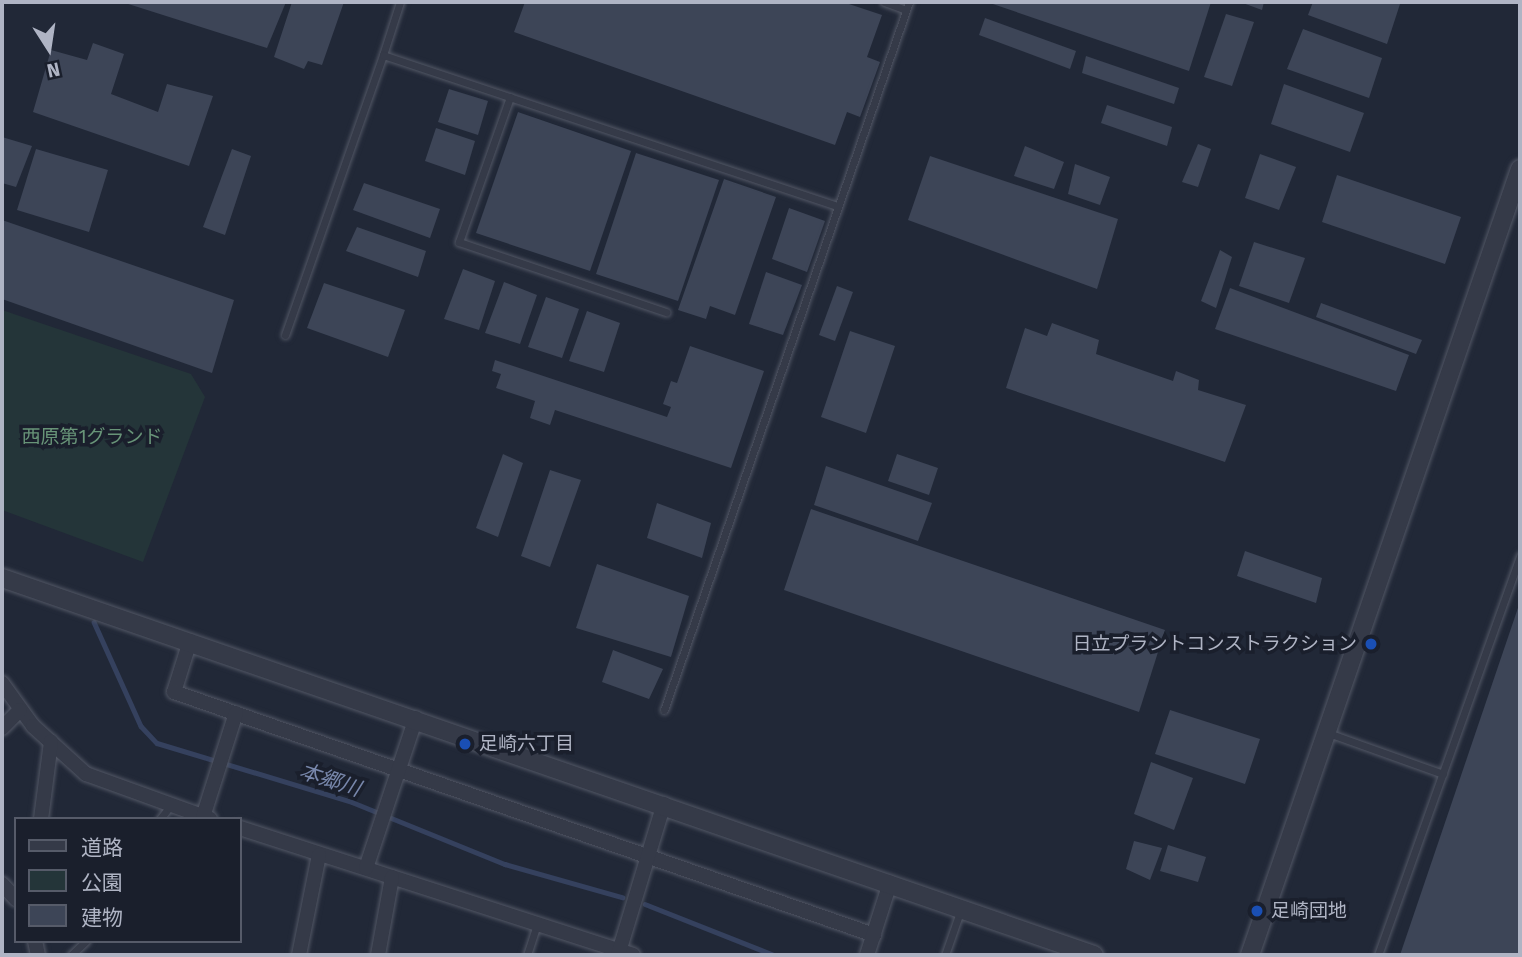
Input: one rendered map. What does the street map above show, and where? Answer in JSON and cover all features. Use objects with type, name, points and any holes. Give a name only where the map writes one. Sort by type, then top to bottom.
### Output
[{"type":"street","points":[[1251,955],[1520,169]]},
{"type":"street","points":[[2,578],[664,804],[1082,953]]},
{"type":"street","points":[[190,641],[174,692],[874,935]]},
{"type":"street","points":[[2,683],[20,710],[86,774],[204,817]]},
{"type":"street","points":[[2,728],[20,710]]},
{"type":"street","points":[[207,817],[218,770],[236,713]]},
{"type":"street","points":[[366,868],[416,718]]},
{"type":"street","points":[[41,817],[51,742]]},
{"type":"street","points":[[242,829],[623,954],[664,804]]},
{"type":"street","points":[[299,955],[320,855]]},
{"type":"street","points":[[378,955],[392,877]]},
{"type":"street","points":[[867,955],[890,883]]},
{"type":"street","points":[[2,884],[14,898]]},
{"type":"lane","points":[[285,335],[400,2]]},
{"type":"lane","points":[[664,710],[908,6],[884,2]]},
{"type":"lane","points":[[383,55],[838,206]]},
{"type":"lane","points":[[510,97],[458,242],[666,312]]},
{"type":"lane","points":[[1378,955],[1520,556]]},
{"type":"lane","points":[[1327,733],[1443,774]]},
{"type":"lane","points":[[162,817],[170,806]]},
{"type":"lane","points":[[946,955],[961,908]]},
{"type":"lane","points":[[527,955],[537,924]]},
{"type":"lane","points":[[71,955],[84,943]]},
{"type":"green space","name":"西原第1グランド","points":[[2,310],[191,374],[205,397],[143,562],[2,510]]},
{"type":"building","points":[[122,2],[286,2],[267,48]]},
{"type":"building","points":[[292,2],[344,2],[322,65],[308,61],[304,69],[274,57]]},
{"type":"building","points":[[525,2],[843,2],[882,15],[867,57],[880,62],[860,117],[847,112],[835,145],[514,32]]},
{"type":"building","points":[[987,2],[1211,2],[1189,71]]},
{"type":"building","points":[[1240,2],[1264,2],[1262,10]]},
{"type":"building","points":[[1313,2],[1400,4],[1387,44],[1308,15]]},
{"type":"building","points":[[1226,14],[1254,22],[1232,86],[1204,77]]},
{"type":"building","points":[[985,18],[1076,51],[1070,69],[979,35]]},
{"type":"building","points":[[1303,29],[1382,58],[1369,98],[1287,69]]},
{"type":"building","points":[[93,43],[124,54],[111,94],[158,112],[167,84],[213,96],[189,166],[33,112],[51,50],[87,60]]},
{"type":"building","points":[[1086,56],[1179,88],[1174,104],[1082,73]]},
{"type":"building","points":[[1284,84],[1364,113],[1350,152],[1271,124]]},
{"type":"building","points":[[449,89],[488,101],[478,135],[438,122]]},
{"type":"building","points":[[1107,105],[1172,127],[1167,146],[1101,123]]},
{"type":"building","points":[[518,112],[631,151],[590,271],[476,233]]},
{"type":"building","points":[[436,128],[475,141],[465,175],[425,161]]},
{"type":"building","points":[[2,137],[32,146],[16,187],[2,183]]},
{"type":"building","points":[[1198,144],[1211,149],[1198,187],[1182,182]]},
{"type":"building","points":[[1025,146],[1064,162],[1054,189],[1014,176]]},
{"type":"building","points":[[36,149],[108,170],[89,232],[17,210]]},
{"type":"building","points":[[232,149],[251,156],[225,235],[203,227]]},
{"type":"building","points":[[636,153],[719,180],[678,301],[596,274]]},
{"type":"building","points":[[1260,154],[1296,167],[1279,210],[1245,198]]},
{"type":"building","points":[[930,156],[1118,219],[1097,289],[908,220]]},
{"type":"building","points":[[1075,164],[1110,177],[1100,205],[1068,194]]},
{"type":"building","points":[[1337,175],[1461,217],[1445,264],[1322,222]]},
{"type":"building","points":[[724,179],[776,197],[735,315],[710,306],[706,319],[678,310]]},
{"type":"building","points":[[364,183],[440,209],[430,238],[353,210]]},
{"type":"building","points":[[789,208],[825,221],[807,272],[772,259]]},
{"type":"building","points":[[2,220],[234,300],[212,373],[2,299]]},
{"type":"building","points":[[357,227],[426,251],[418,277],[346,251]]},
{"type":"building","points":[[1254,242],[1305,258],[1289,303],[1239,286]]},
{"type":"building","points":[[1220,250],[1232,257],[1216,308],[1201,301]]},
{"type":"building","points":[[463,269],[495,281],[479,330],[444,319]]},
{"type":"building","points":[[766,272],[802,285],[783,335],[749,324]]},
{"type":"building","points":[[504,282],[537,295],[520,344],[485,333]]},
{"type":"building","points":[[324,283],[405,310],[388,357],[307,328]]},
{"type":"building","points":[[837,286],[853,292],[835,341],[819,335]]},
{"type":"building","points":[[1230,288],[1409,355],[1396,391],[1215,329]]},
{"type":"building","points":[[546,297],[579,309],[562,358],[528,347]]},
{"type":"building","points":[[1321,303],[1422,340],[1416,354],[1316,317]]},
{"type":"building","points":[[587,311],[620,323],[604,372],[569,361]]},
{"type":"building","points":[[1052,323],[1099,340],[1096,354],[1173,381],[1176,371],[1199,380],[1198,390],[1246,405],[1225,462],[1006,388],[1025,328],[1047,336]]},
{"type":"building","points":[[850,331],[895,346],[866,433],[821,417]]},
{"type":"building","points":[[690,346],[764,371],[731,468],[555,410],[550,425],[530,418],[535,401],[496,388],[501,374],[492,371],[495,360],[667,417],[671,407],[663,404],[671,381],[677,383]]},
{"type":"building","points":[[503,454],[523,463],[498,537],[476,528]]},
{"type":"building","points":[[897,454],[938,468],[929,495],[888,481]]},
{"type":"building","points":[[826,466],[932,503],[918,541],[814,505]]},
{"type":"building","points":[[550,470],[581,480],[550,567],[521,556]]},
{"type":"building","points":[[657,503],[711,523],[702,558],[647,538]]},
{"type":"building","points":[[811,509],[1165,630],[1139,712],[784,590]]},
{"type":"building","points":[[1245,551],[1322,578],[1316,603],[1237,576]]},
{"type":"building","points":[[597,564],[689,596],[671,657],[576,628]]},
{"type":"building","points":[[1520,602],[1520,955],[1400,955]]},
{"type":"building","points":[[613,650],[663,669],[649,699],[602,682]]},
{"type":"building","points":[[1170,710],[1260,739],[1245,784],[1155,754]]},
{"type":"building","points":[[1151,762],[1193,778],[1174,830],[1134,814]]},
{"type":"building","points":[[1134,841],[1162,848],[1150,880],[1126,869]]},
{"type":"building","points":[[1168,845],[1206,857],[1198,882],[1160,871]]},
{"type":"waterway","name":"本郷川","points":[[94,622],[141,726],[157,743],[352,802],[505,864],[622,897]]},
{"type":"waterway","name":"本郷川","points":[[645,904],[774,955]]},
{"type":"place","name":"日立プラントコンストラクション","points":[[1371,644]]},
{"type":"place","name":"足崎六丁目","points":[[465,744]]},
{"type":"place","name":"足崎団地","points":[[1257,911]]}]
